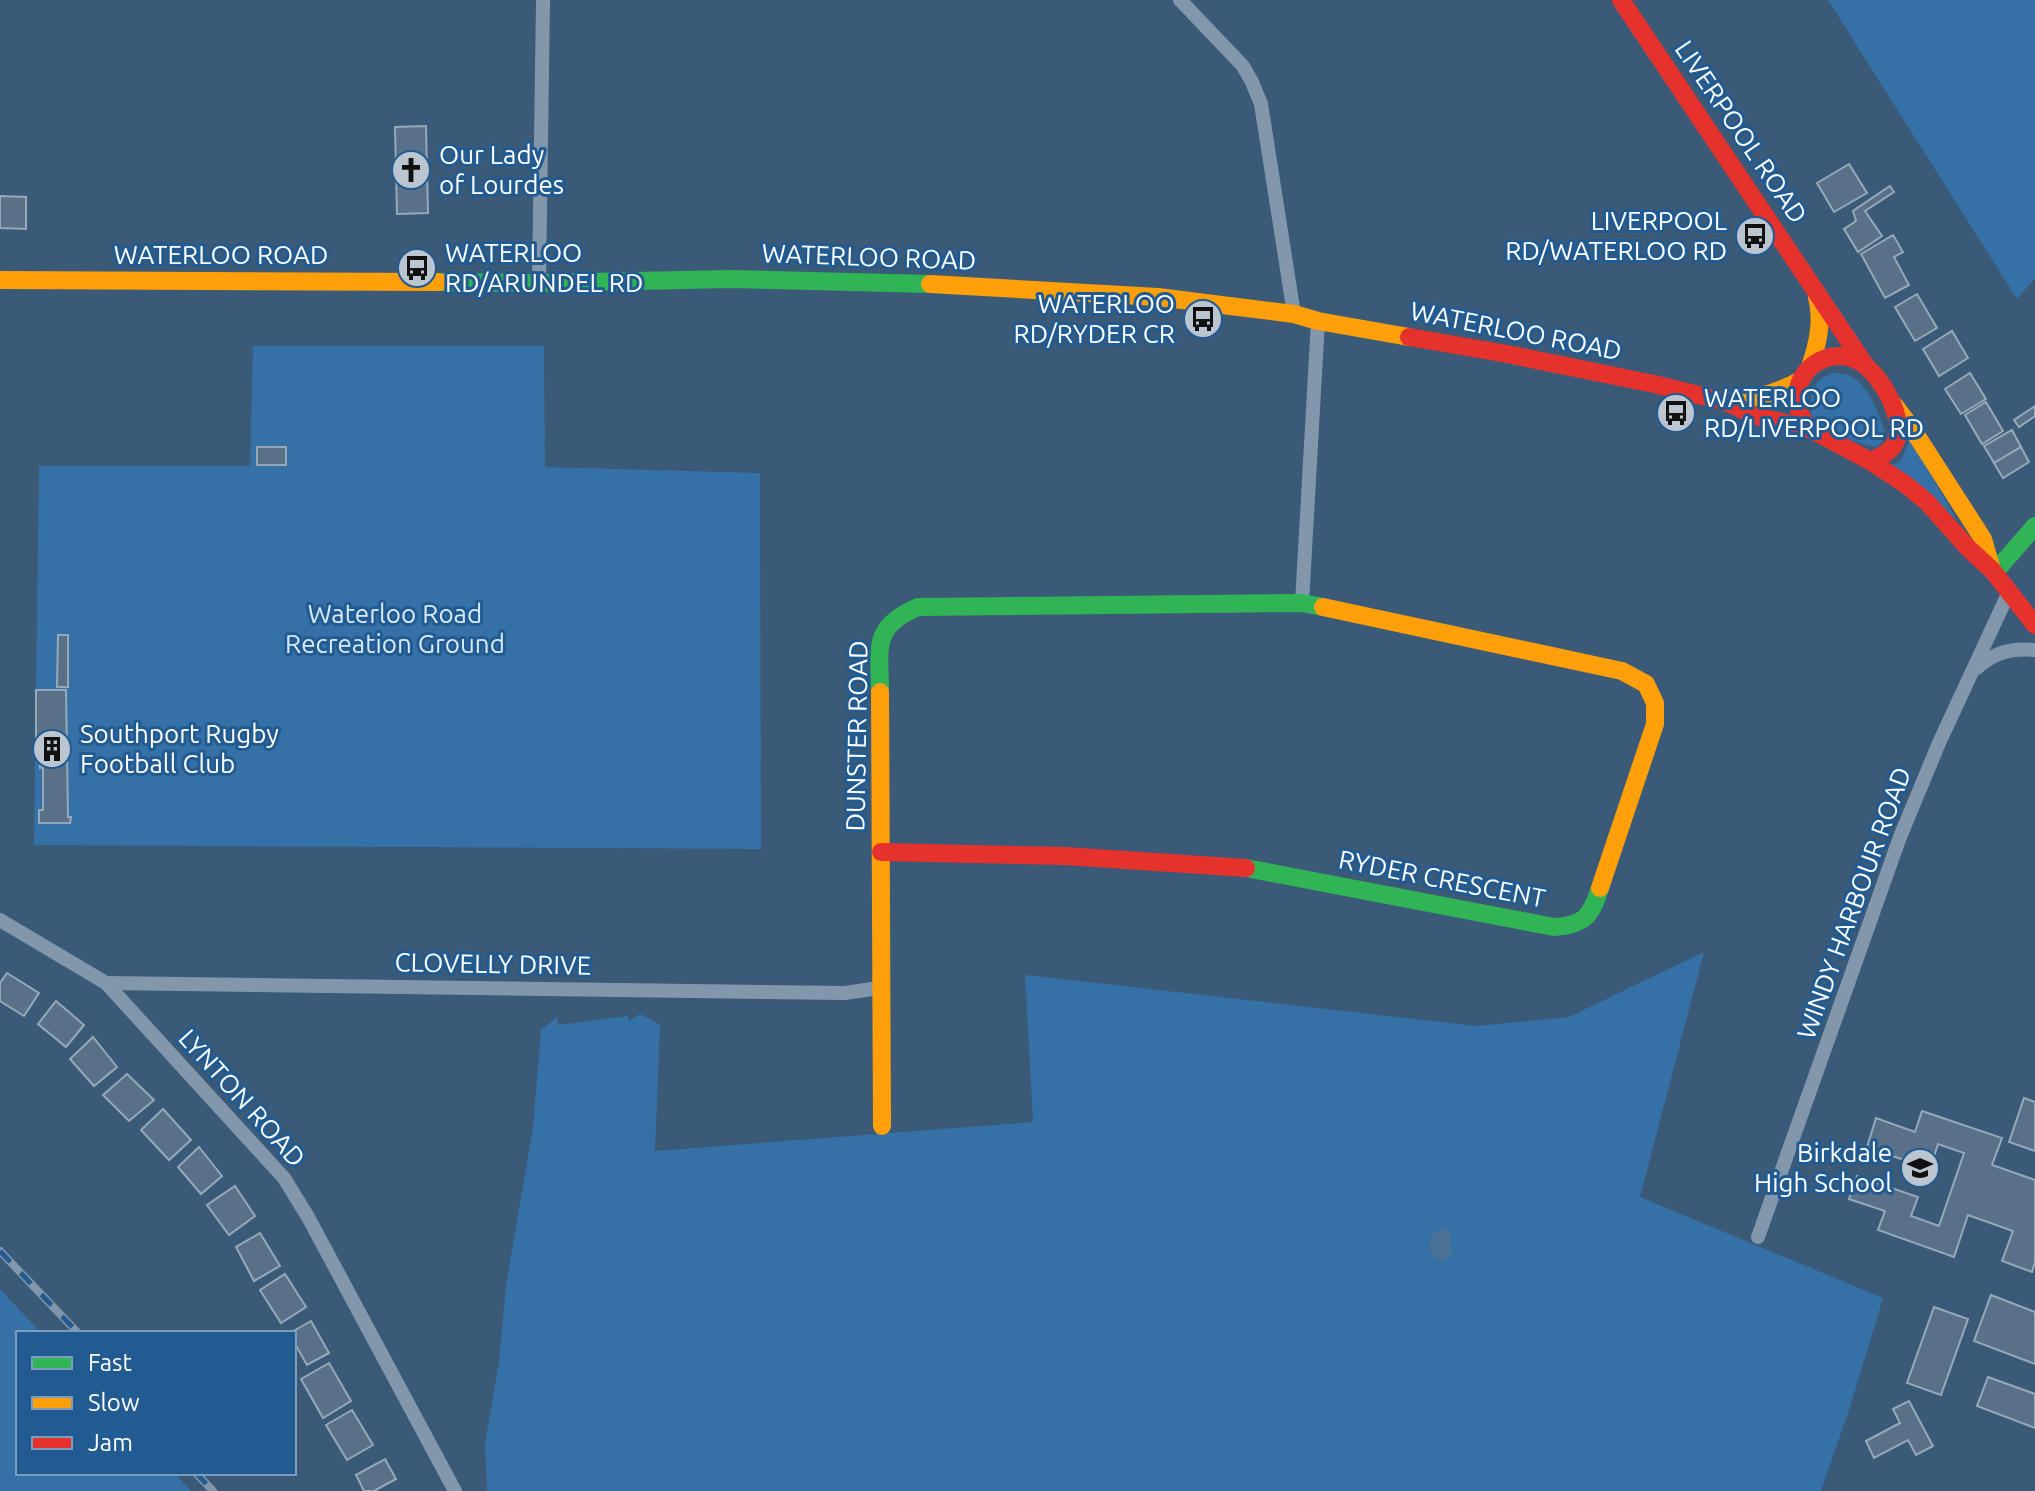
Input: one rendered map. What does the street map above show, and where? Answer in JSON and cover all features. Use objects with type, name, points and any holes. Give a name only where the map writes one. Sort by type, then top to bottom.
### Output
[{"type":"main road","name":"LIVERPOOL ROAD","points":[[1621,0],[1865,365]]},
{"type":"main road","name":"WATERLOO ROAD","points":[[0,280],[539,283],[731,279],[928,284],[1158,297],[1294,314],[1318,321],[1522,357],[1727,402],[1753,415],[1812,430]]},
{"type":"main road","name":"LIVERPOOL ROAD","points":[[1805,374],[1821,331],[1816,293]]},
{"type":"main road","points":[[1993,572],[1983,539],[1913,430],[1865,365],[1854,358],[1832,356],[1820,360],[1805,374],[1797,405],[1804,424],[1870,461],[1927,502],[1993,572],[2035,625]]},
{"type":"main road","name":"WATERLOO ROAD","points":[[1727,402],[1781,392],[1805,374]]},
{"type":"main road","points":[[1870,461],[1882,456],[1896,442],[1898,421],[1889,398]]},
{"type":"main road","points":[[1993,572],[2035,526]]},
{"type":"main road","name":"DUNSTER ROAD","points":[[882,1126],[879,988],[880,643],[885,627],[899,615],[918,607],[1302,603]]},
{"type":"main road","name":"RYDER CRESCENT","points":[[881,852],[1065,856],[1237,866],[1554,927],[1572,926],[1588,918],[1655,724],[1655,703],[1646,684],[1622,671],[1302,603]]},
{"type":"street","points":[[539,283],[543,0]]},
{"type":"street","points":[[1180,0],[1243,66],[1261,104],[1294,314]]},
{"type":"street","points":[[1302,603],[1318,321]]},
{"type":"street","name":"WINDY HARBOUR ROAD","points":[[1758,1237],[1900,837],[1939,743],[2009,592]]},
{"type":"street","points":[[1973,671],[1999,653],[2016,649],[2035,650]]},
{"type":"street","name":"LYNTON ROAD","points":[[0,920],[106,983],[284,1178],[455,1491]]},
{"type":"street","name":"CLOVELLY DRIVE","points":[[106,983],[845,993],[879,988]]},
{"type":"green space","points":[[1828,0],[2035,0],[2035,278],[2017,299]]},
{"type":"green space","name":"Waterloo Road Recreation Ground","points":[[253,346],[544,346],[545,467],[760,473],[761,849],[34,845],[39,466],[250,466]]},
{"type":"green space","points":[[1832,373],[1853,377],[1871,398],[1885,432],[1876,447],[1837,435],[1814,420],[1810,404],[1812,393],[1819,381]]},
{"type":"green space","points":[[1910,439],[1957,520],[1892,466],[1901,460]]},
{"type":"green space","points":[[1704,952],[1640,1197],[1883,1298],[1821,1491],[487,1491],[485,1443],[499,1362],[506,1285],[533,1128],[541,1030],[557,1017],[558,1025],[628,1016],[629,1021],[640,1014],[660,1025],[655,1151],[1033,1122],[1025,975],[1477,1026],[1569,1017]]},
{"type":"green space","points":[[0,1289],[39,1331],[16,1331],[16,1475],[176,1475],[191,1491],[0,1491]]},
{"type":"shaded area","points":[[1450,1229],[1452,1253],[1443,1262],[1434,1257],[1430,1246],[1433,1233]]},
{"type":"building","name":"Our Lady of Lourdes","points":[[426,126],[428,213],[397,214],[395,127]]},
{"type":"building","points":[[1849,164],[1867,193],[1834,212],[1817,183]]},
{"type":"building","points":[[1890,186],[1894,192],[1865,211],[1882,236],[1858,252],[1844,229],[1856,221],[1853,211]]},
{"type":"building","points":[[0,196],[26,197],[26,229],[0,228]]},
{"type":"building","points":[[1893,235],[1903,252],[1894,257],[1909,285],[1885,298],[1861,254]]},
{"type":"building","points":[[1917,294],[1937,328],[1915,341],[1895,307]]},
{"type":"building","points":[[1952,331],[1968,358],[1939,376],[1923,349]]},
{"type":"building","points":[[1970,373],[1986,399],[1961,414],[1945,389]]},
{"type":"building","points":[[1986,402],[2003,431],[1982,444],[1965,415]]},
{"type":"building","points":[[2035,406],[2035,416],[2019,427],[2014,420]]},
{"type":"building","points":[[2012,430],[2021,447],[1994,463],[1984,446]]},
{"type":"building","points":[[257,447],[286,447],[286,465],[257,465]]},
{"type":"building","points":[[2021,447],[2029,462],[2003,478],[1994,463]]},
{"type":"building","points":[[58,635],[68,635],[68,687],[57,687]]},
{"type":"building","name":"Southport Rugby Football Club","points":[[36,690],[66,690],[70,823],[39,823],[39,810],[43,810],[43,767],[40,768],[40,758],[36,758]]},
{"type":"building","points":[[7,973],[39,993],[24,1016],[0,1001],[0,983]]},
{"type":"building","points":[[56,1001],[84,1025],[66,1047],[38,1024]]},
{"type":"building","points":[[93,1037],[117,1067],[94,1086],[70,1059]]},
{"type":"building","points":[[127,1074],[154,1100],[129,1121],[103,1095]]},
{"type":"building","points":[[2024,1098],[2035,1102],[2035,1151],[2009,1142]]},
{"type":"building","points":[[163,1109],[191,1140],[169,1160],[141,1130]]},
{"type":"building","points":[[1922,1111],[2002,1138],[1992,1165],[2035,1180],[2035,1262],[2032,1272],[2002,1261],[2013,1231],[1968,1215],[1954,1257],[1878,1230],[1885,1211],[1849,1199],[1857,1176],[1918,1197],[1911,1216],[1939,1226],[1964,1153],[1938,1144],[1930,1169],[1867,1147],[1876,1118],[1915,1132]]},
{"type":"building","points":[[199,1147],[222,1176],[201,1194],[178,1167]]},
{"type":"building","points":[[235,1186],[255,1216],[229,1235],[207,1205]]},
{"type":"building","points":[[260,1233],[280,1266],[254,1281],[236,1247]]},
{"type":"building","points":[[285,1274],[306,1307],[281,1323],[260,1290]]},
{"type":"building","points":[[1991,1295],[2035,1312],[2035,1364],[1974,1341]]},
{"type":"building","points":[[1934,1307],[1968,1319],[1941,1395],[1907,1383]]},
{"type":"building","points":[[311,1321],[329,1353],[307,1365],[296,1346],[296,1331],[294,1331]]},
{"type":"building","points":[[329,1363],[351,1401],[323,1418],[301,1379]]},
{"type":"building","points":[[1988,1377],[2035,1394],[2035,1428],[1977,1406]]},
{"type":"building","points":[[1909,1401],[1933,1446],[1916,1455],[1908,1440],[1874,1458],[1866,1441],[1900,1423],[1893,1409]]},
{"type":"building","points":[[352,1410],[373,1445],[347,1460],[326,1425]]},
{"type":"building","points":[[385,1459],[396,1479],[374,1491],[364,1491],[356,1475]]},
{"type":"railway","points":[[0,1251],[76,1331]]},
{"type":"railway","points":[[198,1475],[213,1491]]},
{"type":"traffic: fast","points":[[439,282],[731,279],[930,284]]},
{"type":"traffic: fast","points":[[1994,573],[2035,526]]},
{"type":"traffic: fast","points":[[880,692],[880,651],[885,631],[918,607],[1302,603],[1323,607]]},
{"type":"traffic: fast","points":[[1246,868],[1554,927],[1573,924],[1585,917],[1600,888]]},
{"type":"traffic: slow","points":[[0,280],[439,282]]},
{"type":"traffic: slow","points":[[930,284],[1158,297],[1294,314],[1409,337]]},
{"type":"traffic: slow","points":[[1810,367],[1819,332],[1817,297]]},
{"type":"traffic: slow","points":[[1727,402],[1764,395],[1799,381]]},
{"type":"traffic: slow","points":[[1895,406],[1983,539],[1992,570]]},
{"type":"traffic: slow","points":[[1323,607],[1622,671],[1646,684],[1655,703],[1655,724],[1600,888]]},
{"type":"traffic: slow","points":[[880,692],[882,1126]]},
{"type":"traffic: jam","points":[[1621,0],[1865,365]]},
{"type":"traffic: jam","points":[[1409,337],[1654,384],[1727,402],[1753,415],[1812,430]]},
{"type":"traffic: jam","points":[[1870,461],[1887,452],[1895,443],[1898,422],[1890,398],[1876,376],[1860,362],[1842,356],[1824,359],[1809,369],[1799,385],[1797,404],[1808,425],[1870,461],[1927,502],[1992,570],[2035,625]]},
{"type":"traffic: jam","points":[[881,852],[1065,856],[1246,868]]},
{"type":"place","name":"Our Lady of Lourdes","points":[[411,170]]},
{"type":"place","name":"LIVERPOOL RD/WATERLOO RD","points":[[1755,236]]},
{"type":"place","name":"WATERLOO RD/ARUNDEL RD","points":[[417,268]]},
{"type":"place","name":"WATERLOO RD/RYDER CR","points":[[1203,319]]},
{"type":"place","name":"WATERLOO RD/LIVERPOOL RD","points":[[1676,413]]},
{"type":"place","name":"Southport Rugby Football Club","points":[[52,749]]},
{"type":"place","name":"Birkdale High School","points":[[1920,1168]]}]
